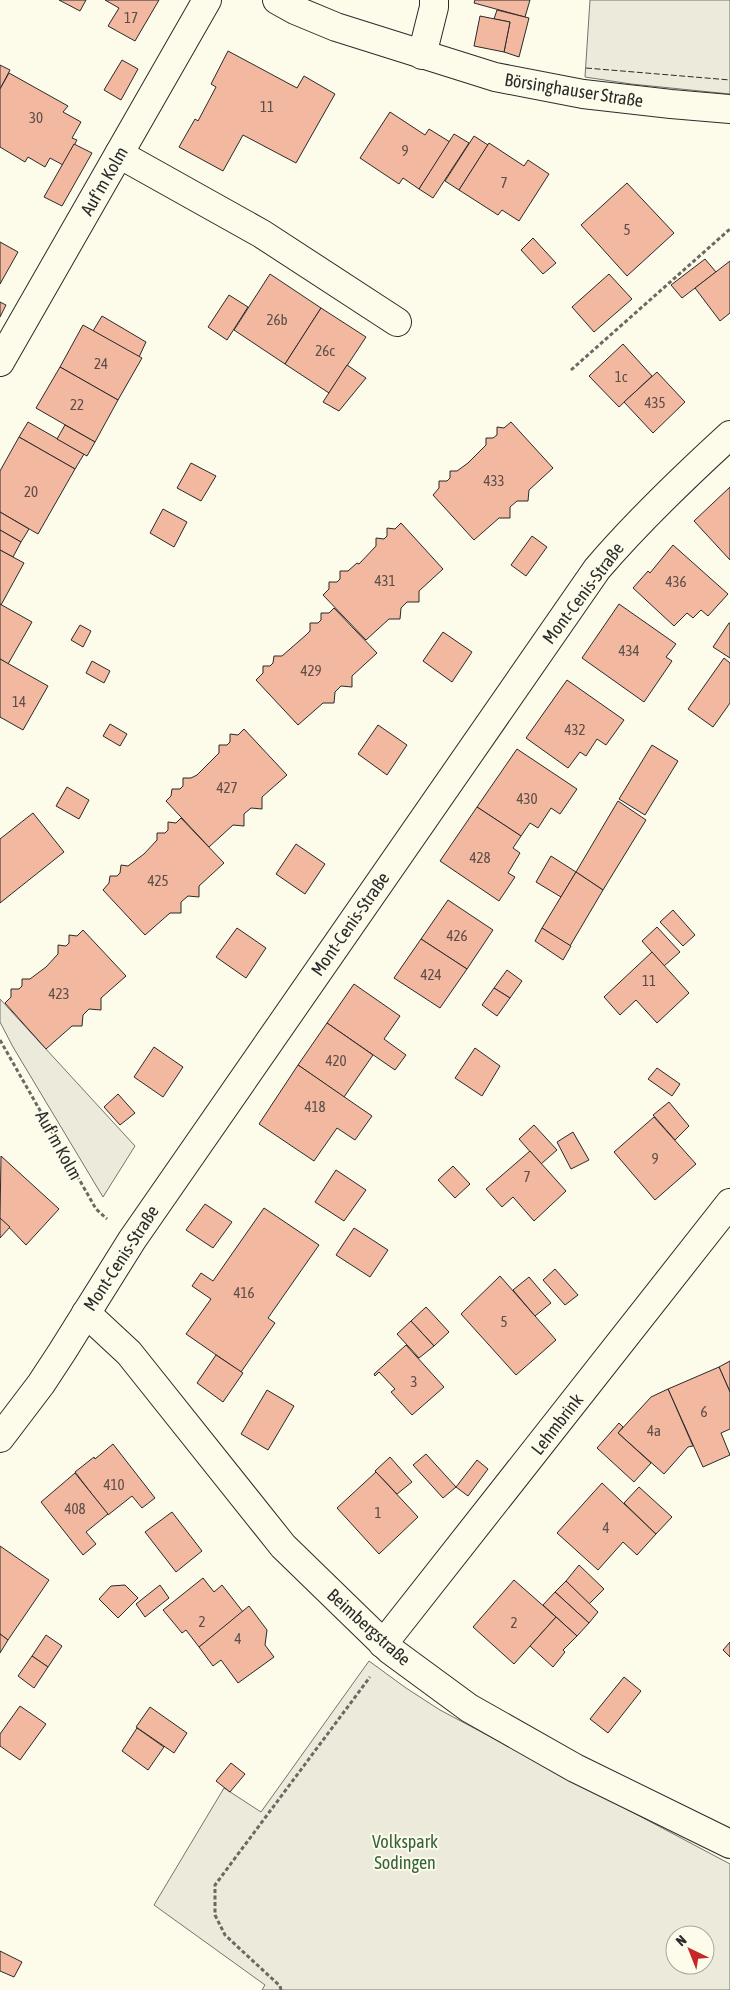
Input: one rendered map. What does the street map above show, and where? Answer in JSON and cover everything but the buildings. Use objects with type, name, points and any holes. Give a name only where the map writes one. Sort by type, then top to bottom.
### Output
[{"type":"street","name":"Auf'm Kolm","points":[[0,362],[207,0]]},
{"type":"street","name":"Börsinghauser Straße","points":[[277,0],[295,10],[336,27],[495,77],[582,94],[730,109]]},
{"type":"street","points":[[422,55],[434,0]]},
{"type":"street","points":[[119,154],[262,234],[396,322]]},
{"type":"street","name":"Mont-Cenis-Straße","points":[[0,1438],[41,1384],[132,1240],[597,569],[627,534],[730,435]]},
{"type":"street","name":"Lehmbrink","points":[[384,1644],[730,1203]]},
{"type":"street","name":"Beimbergstraße","points":[[86,1313],[129,1353],[283,1546],[384,1644],[469,1708],[575,1768],[730,1844]]},
{"type":"path","points":[[571,370],[730,229]]},
{"type":"path","name":"Auf'm Kolm","points":[[0,1040],[96,1209],[132,1240]]},
{"type":"path","points":[[281,1990],[280,1986],[224,1934],[215,1915],[215,1885],[364,1686]]},
{"type":"green space","points":[[590,0],[730,0],[730,94],[631,84],[585,77]]},
{"type":"green space","points":[[0,999],[135,1146],[103,1197],[13,1047],[0,1022]]},
{"type":"green space","name":"Volkspark Sodingen","points":[[369,1661],[440,1710],[730,1864],[730,1990],[262,1990],[265,1985],[154,1905],[224,1788],[261,1812]]},
{"type":"fence","points":[[586,68],[730,80]]}]
